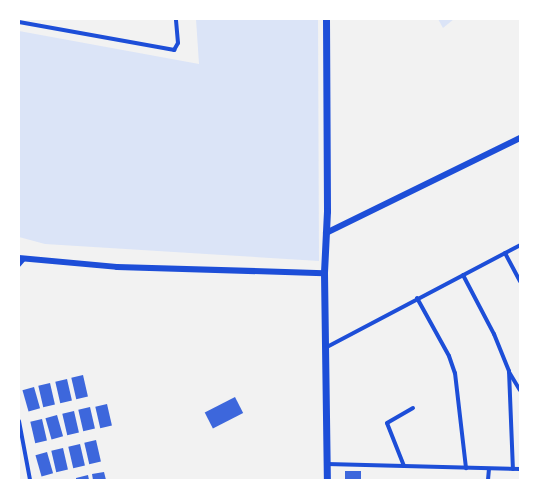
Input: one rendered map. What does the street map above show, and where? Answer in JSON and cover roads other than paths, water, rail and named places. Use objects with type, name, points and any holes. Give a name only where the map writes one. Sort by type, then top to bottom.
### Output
[{"type":"main road","points":[[326,19],[326,233],[324,272],[327,480]]},
{"type":"street","points":[[19,22],[174,50],[178,43],[176,19]]},
{"type":"street","points":[[326,233],[520,138]]},
{"type":"street","points":[[325,348],[417,298],[520,245]]},
{"type":"street","points":[[504,253],[520,281]]},
{"type":"street","points":[[19,265],[22,259],[117,267],[324,272]]},
{"type":"street","points":[[463,275],[494,334],[509,371],[520,390]]},
{"type":"street","points":[[417,298],[449,356],[455,373],[466,468]]},
{"type":"street","points":[[509,371],[512,469]]},
{"type":"street","points":[[404,466],[387,423],[413,408]]},
{"type":"street","points":[[19,421],[30,480]]},
{"type":"street","points":[[327,464],[520,469]]},
{"type":"street","points":[[488,480],[489,469]]}]
